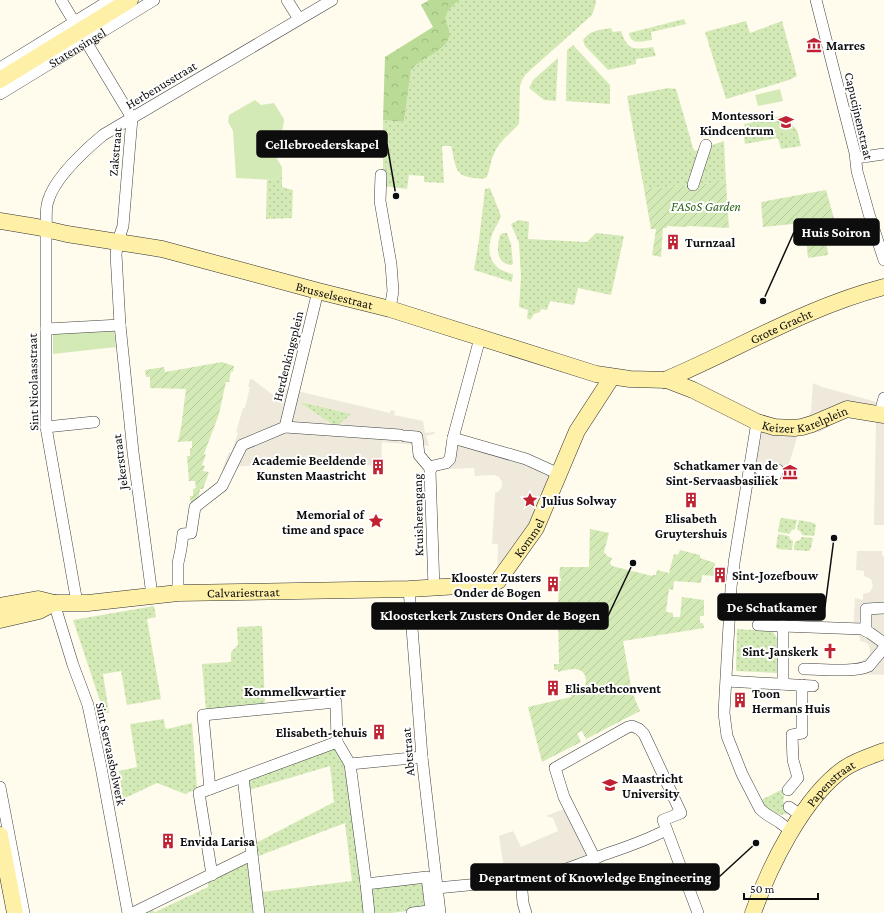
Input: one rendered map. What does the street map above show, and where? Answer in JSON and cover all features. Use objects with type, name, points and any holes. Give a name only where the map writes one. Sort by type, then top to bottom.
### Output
[{"type":"street","name":"Zakstraat","points":[[61,0],[132,118],[123,226],[118,241]]},
{"type":"street","name":"Statensingel","points":[[0,94],[80,31],[110,0]]},
{"type":"street","name":"Statensingel","points":[[0,80],[130,0]]},
{"type":"street","name":"Statensingel","points":[[0,68],[80,31],[154,0]]},
{"type":"street","points":[[287,0],[300,19]]},
{"type":"street","name":"Herbenusstraat","points":[[46,229],[48,201],[56,185],[87,148],[103,135],[332,0]]},
{"type":"street","name":"Capucijnenstraat","points":[[816,0],[856,158],[857,171],[884,260]]},
{"type":"street","points":[[693,185],[706,145]]},
{"type":"street","points":[[856,158],[884,154]]},
{"type":"street","points":[[381,175],[380,201],[391,264],[393,291],[390,309]]},
{"type":"street","name":"Brusselsestraat","points":[[0,221],[67,234],[162,249],[390,309],[596,374],[639,380],[665,380],[693,390],[757,422]]},
{"type":"street","name":"Sint Nicolaasstraat","points":[[46,229],[46,427],[77,603]]},
{"type":"street","name":"Jekerstraat","points":[[118,241],[116,254],[120,325],[133,452],[152,595]]},
{"type":"street","name":"Grote Gracht","points":[[682,373],[815,310],[855,295],[884,287]]},
{"type":"street","name":"Herdenkingsplein","points":[[285,426],[318,291]]},
{"type":"street","points":[[46,329],[120,325]]},
{"type":"street","name":"Kruisherengang","points":[[434,588],[430,468],[446,463],[450,459],[453,438],[480,338]]},
{"type":"street","name":"Brusselsestraat","points":[[665,380],[682,373]]},
{"type":"street","name":"Kommel","points":[[434,588],[493,584],[498,581],[536,528],[580,425],[612,377]]},
{"type":"street","name":"Keizer Karelplein","points":[[792,832],[760,808],[736,760],[725,725],[724,713],[727,681],[731,588],[757,422],[774,427],[794,428],[812,424],[847,409],[883,409]]},
{"type":"street","points":[[46,427],[94,422]]},
{"type":"street","points":[[178,593],[178,563],[183,534],[191,533],[195,507],[222,486],[242,445],[285,426],[417,437],[419,455],[430,468]]},
{"type":"street","points":[[453,438],[526,459],[559,474]]},
{"type":"street","points":[[761,471],[778,470],[776,475]]},
{"type":"street","name":"Calvariestraat","points":[[0,606],[38,599],[54,603],[77,603],[178,593],[434,588]]},
{"type":"street","name":"Abtstraat","points":[[410,589],[422,757],[437,888],[437,911]]},
{"type":"street","name":"Calvariestraat","points":[[0,620],[39,611],[54,603]]},
{"type":"street","name":"Sint Servaasbolwerk","points":[[54,603],[88,705],[128,913]]},
{"type":"street","points":[[866,631],[866,609],[884,608]]},
{"type":"street","points":[[758,625],[853,628],[866,631],[884,643]]},
{"type":"street","points":[[783,626],[783,684]]},
{"type":"street","points":[[804,669],[866,668],[884,648]]},
{"type":"street","points":[[727,681],[808,686],[802,733],[792,735],[793,760],[798,778],[788,790]]},
{"type":"street","points":[[210,789],[203,715],[336,702],[338,742],[350,764],[369,913]]},
{"type":"street","points":[[595,859],[564,797],[555,768],[613,734],[632,726],[639,729],[644,734],[681,813],[663,820],[698,913]]},
{"type":"street","points":[[212,875],[200,793],[338,742]]},
{"type":"street","name":"Papenstraat","points":[[753,913],[768,874],[792,832],[795,812],[835,776],[854,763],[884,751]]},
{"type":"street","points":[[350,764],[422,757]]},
{"type":"street","points":[[243,777],[259,913]]},
{"type":"street","points":[[0,787],[24,913]]},
{"type":"street","points":[[437,888],[521,880],[556,873],[652,837],[666,830]]},
{"type":"street","points":[[0,836],[15,913]]},
{"type":"street","points":[[133,913],[251,855]]},
{"type":"street","points":[[366,884],[427,877],[437,911],[412,913]]},
{"type":"street","points":[[521,880],[523,903],[526,913]]},
{"type":"street","points":[[0,889],[5,913]]},
{"type":"green space","points":[[429,0],[460,0],[451,7],[447,13],[446,18],[449,37],[442,47],[419,62],[411,70],[404,122],[383,120],[385,57],[433,27],[421,5]]},
{"type":"green space","points":[[460,0],[596,0],[596,3],[592,15],[526,74],[522,80],[520,86],[519,124],[496,149],[486,178],[477,179],[462,175],[456,168],[451,146],[442,146],[444,183],[424,182],[424,176],[409,175],[407,189],[383,186],[383,120],[404,122],[411,70],[415,64],[438,50],[449,31],[446,20],[448,10]]},
{"type":"green space","points":[[684,19],[686,24],[651,32],[652,40],[638,42],[632,40],[630,37],[629,33]]},
{"type":"green space","points":[[746,21],[750,33],[782,21],[797,76],[789,80],[726,99],[705,32]]},
{"type":"green space","points":[[611,28],[613,32],[621,31],[626,43],[632,48],[653,47],[656,56],[636,59],[636,64],[608,70],[585,46],[583,40],[592,32]]},
{"type":"green space","points":[[573,45],[610,85],[610,104],[566,101],[567,50]]},
{"type":"green space","points":[[558,58],[556,101],[544,100],[529,88],[533,80]]},
{"type":"green space","points":[[668,88],[676,89],[694,151],[724,141],[726,182],[644,189],[627,96]]},
{"type":"green space","points":[[780,89],[783,101],[758,106],[755,95]]},
{"type":"green space","points":[[255,100],[261,105],[274,103],[284,119],[282,131],[268,144],[282,167],[282,175],[273,180],[236,178],[233,131],[228,122],[229,115]]},
{"type":"green space","points":[[786,115],[797,130],[801,146],[781,149],[778,138],[745,144],[744,124]]},
{"type":"green space","points":[[770,123],[788,129],[792,139],[785,137],[782,133],[766,135],[758,126]]},
{"type":"green space","points":[[282,175],[282,187],[293,190],[292,218],[266,219],[267,180],[273,180]]},
{"type":"green space","name":"FASoS Garden","points":[[726,182],[729,228],[667,226],[667,228],[663,228],[661,257],[652,255],[656,229],[651,229],[644,189]]},
{"type":"green space","points":[[490,188],[501,216],[491,238],[491,258],[494,264],[499,268],[505,272],[513,274],[512,282],[474,270],[485,189]]},
{"type":"green space","points":[[826,190],[837,229],[825,231],[828,255],[808,258],[805,229],[799,230],[797,226],[794,227],[793,224],[763,227],[761,202]]},
{"type":"green space","points":[[519,220],[529,222],[528,239],[587,242],[596,233],[624,236],[611,295],[578,288],[574,305],[550,301],[547,310],[541,309],[540,312],[534,314],[530,320],[527,318],[528,310],[519,307],[521,277],[519,243],[511,224]]},
{"type":"green space","points":[[507,233],[511,244],[513,264],[511,265],[502,261],[498,254],[500,235]]},
{"type":"green space","points":[[114,329],[116,347],[53,354],[53,331]]},
{"type":"green space","points":[[222,362],[234,366],[233,372],[231,371],[229,382],[226,382],[219,414],[204,454],[206,455],[202,465],[205,466],[203,471],[209,472],[203,489],[200,489],[199,496],[194,503],[191,504],[190,496],[193,496],[193,489],[196,488],[195,481],[189,481],[187,456],[190,456],[192,441],[178,442],[186,389],[150,388],[150,377],[146,377],[145,370],[164,367],[165,372]]},
{"type":"green space","points":[[297,401],[352,414],[336,427]]},
{"type":"green space","points":[[780,519],[797,520],[795,529],[789,534],[778,532]]},
{"type":"green space","points":[[799,520],[814,523],[816,525],[814,536],[802,535],[797,529]]},
{"type":"green space","points":[[590,529],[609,533],[604,552],[607,556],[612,558],[610,563],[612,566],[652,576],[656,575],[657,570],[669,573],[674,554],[677,555],[680,550],[700,555],[700,558],[715,563],[715,576],[702,575],[701,583],[674,581],[673,590],[669,589],[666,612],[673,613],[673,617],[680,617],[682,597],[704,600],[704,616],[700,616],[700,623],[703,623],[704,628],[623,641],[632,692],[640,711],[586,739],[582,731],[577,733],[581,742],[542,762],[528,707],[571,697],[571,695],[582,691],[586,684],[586,677],[582,671],[574,669],[558,672],[558,670],[554,670],[554,664],[559,664],[558,614],[563,611],[562,607],[558,605],[559,581],[561,581],[561,578],[559,577],[560,567],[589,567]]},
{"type":"green space","points":[[778,534],[789,536],[793,541],[792,550],[778,549],[776,547]]},
{"type":"green space","points":[[802,537],[813,538],[809,551],[794,550],[795,542],[800,540]]},
{"type":"green space","points":[[154,606],[156,617],[147,619],[161,699],[127,705],[121,671],[103,674],[109,713],[104,713],[73,620]]},
{"type":"green space","points":[[262,626],[265,707],[206,711],[202,664],[231,662],[231,652],[238,645],[237,627]]},
{"type":"green space","points":[[737,629],[773,632],[777,638],[777,673],[736,671]]},
{"type":"green space","points":[[164,719],[165,727],[167,729],[192,723],[197,789],[185,794],[157,783],[123,799],[119,771],[137,767],[130,724]]},
{"type":"green space","points":[[334,747],[347,763],[364,913],[264,913],[262,892],[352,881],[345,823],[256,857],[254,844],[334,802],[330,766],[249,790],[247,777]]},
{"type":"green space","points":[[783,789],[785,793],[783,801],[789,812],[781,815],[769,810],[761,800]]},
{"type":"green space","points":[[248,863],[253,913],[143,913],[152,909],[155,912],[208,887],[208,881]]},
{"type":"green space","points":[[424,879],[425,909],[391,913],[374,913],[368,886]]},
{"type":"shaded area","points":[[250,379],[252,379],[277,398],[280,387],[390,413],[391,410],[395,411],[394,415],[423,421],[425,433],[435,432],[434,434],[426,436],[429,446],[382,442],[381,466],[288,463],[232,467],[224,471],[222,470],[229,452],[231,453],[238,433],[236,432],[243,408],[245,408],[250,387],[248,387]],"holes":[[[298,401],[352,414],[336,427]]]},
{"type":"shaded area","points":[[813,383],[822,387],[884,404],[884,525],[874,525],[876,420],[844,417],[820,432],[798,434],[789,464],[782,475],[753,471],[745,498],[739,496],[750,426],[762,417],[791,422],[809,415],[811,411]]},
{"type":"shaded area","points":[[453,438],[559,474],[497,581],[498,544],[492,544],[495,493],[502,487],[502,482],[499,477],[494,475],[475,476],[474,468],[445,469],[445,463]]},
{"type":"shaded area","points":[[857,551],[882,551],[882,556],[884,556],[884,675],[833,673],[833,664],[854,664],[867,658],[870,654],[868,644],[860,641],[858,635],[853,635],[855,598],[863,600],[863,594],[870,592],[873,586],[871,579],[864,576],[864,571],[856,570]]},
{"type":"shaded area","points":[[569,807],[595,859],[506,881],[499,836],[513,831],[521,847],[558,831],[553,818],[546,816]]},
{"type":"place","name":"Marres","points":[[814,45]]},
{"type":"place","name":"Montessori Kindcentrum","points":[[786,122]]},
{"type":"place","name":"Cellebroederskapel","points":[[396,196]]},
{"type":"place","name":"Turnzaal","points":[[673,242]]},
{"type":"place","name":"Huis Soiron","points":[[763,301]]},
{"type":"place","name":"Academie Beeldende Kunsten Maastricht","points":[[378,467]]},
{"type":"place","name":"Schatkamer van de Sint-Servaasbasiliek","points":[[790,472]]},
{"type":"place","name":"Julius Solway","points":[[530,500]]},
{"type":"place","name":"Elisabeth Gruytershuis","points":[[691,500]]},
{"type":"place","name":"Memorial of time and space","points":[[376,521]]},
{"type":"place","name":"De Schatkamer","points":[[834,538]]},
{"type":"place","name":"Kloosterkerk Zusters Onder de Bogen","points":[[633,563]]},
{"type":"place","name":"Sint-Jozefbouw","points":[[720,575]]},
{"type":"place","name":"Klooster Zusters Onder de Bogen","points":[[553,584]]},
{"type":"place","name":"Sint-Janskerk","points":[[830,651]]},
{"type":"place","name":"Elisabethconvent","points":[[553,688]]},
{"type":"place","name":"Toon Hermans Huis","points":[[740,700]]},
{"type":"place","name":"Elisabeth-tehuis","points":[[379,732]]},
{"type":"place","name":"Maastricht University","points":[[610,785]]},
{"type":"place","name":"Envida Larisa","points":[[168,841]]},
{"type":"place","name":"Department of Knowledge Engineering","points":[[756,843]]},
{"type":"district","name":"Kommelkwartier","points":[[295,691]]}]
